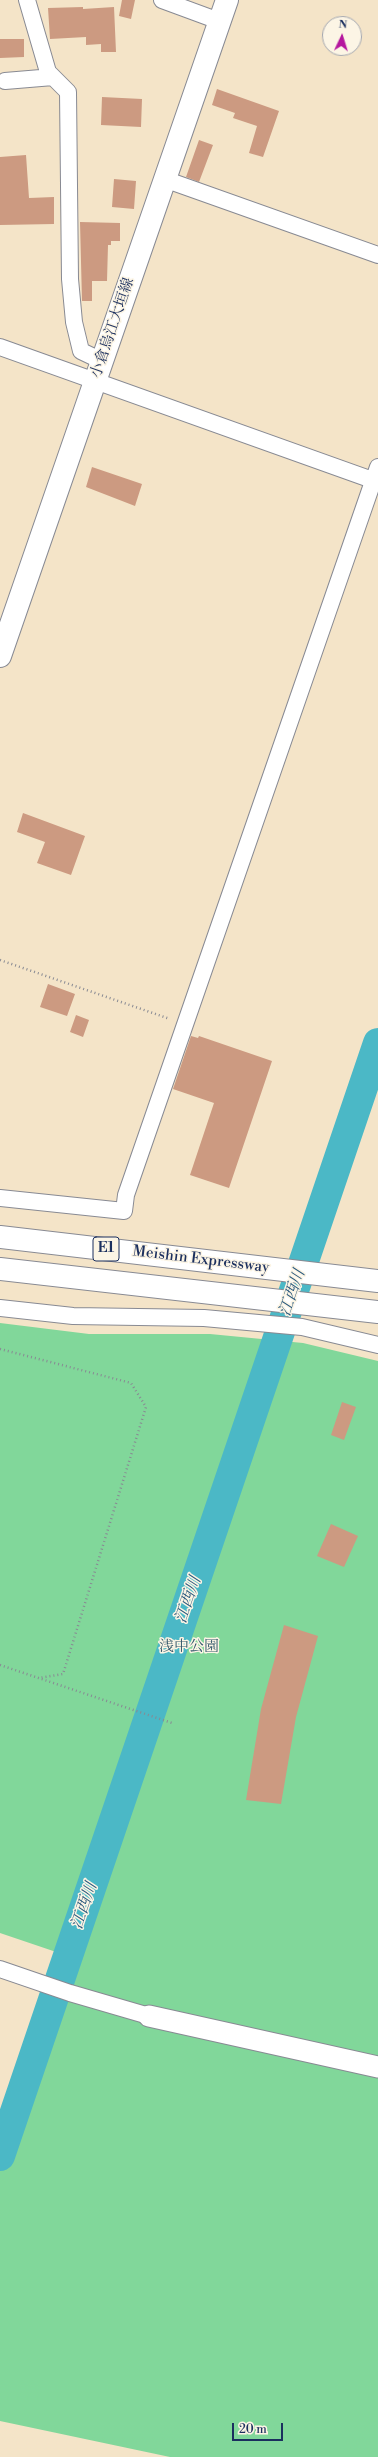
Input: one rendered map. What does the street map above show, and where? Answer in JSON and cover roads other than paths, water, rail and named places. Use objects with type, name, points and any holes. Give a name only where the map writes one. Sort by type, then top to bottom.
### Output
[{"type":"main road","name":"小倉烏江大垣線","points":[[0,655],[226,0]]},
{"type":"main road","name":"Meishin Expressway","points":[[0,1237],[378,1281]]},
{"type":"main road","name":"Meishin Expressway","points":[[0,1269],[378,1312]]},
{"type":"street","points":[[27,0],[48,72],[68,92],[70,279],[74,322],[81,351],[99,370]]},
{"type":"street","points":[[162,0],[219,21]]},
{"type":"street","points":[[5,81],[53,77]]},
{"type":"street","points":[[164,179],[378,255]]},
{"type":"street","points":[[0,347],[99,370],[376,476],[184,1023],[126,1195],[124,1211],[0,1198]]},
{"type":"street","points":[[0,1308],[73,1316],[204,1318],[302,1327],[378,1345]]},
{"type":"street","points":[[0,1969],[70,1993],[149,2016],[378,2067]]},
{"type":"waterway","name":"江西川","points":[[0,2156],[378,1043]]},
{"type":"park label","name":"浅中公園","points":[[189,1647]]}]
